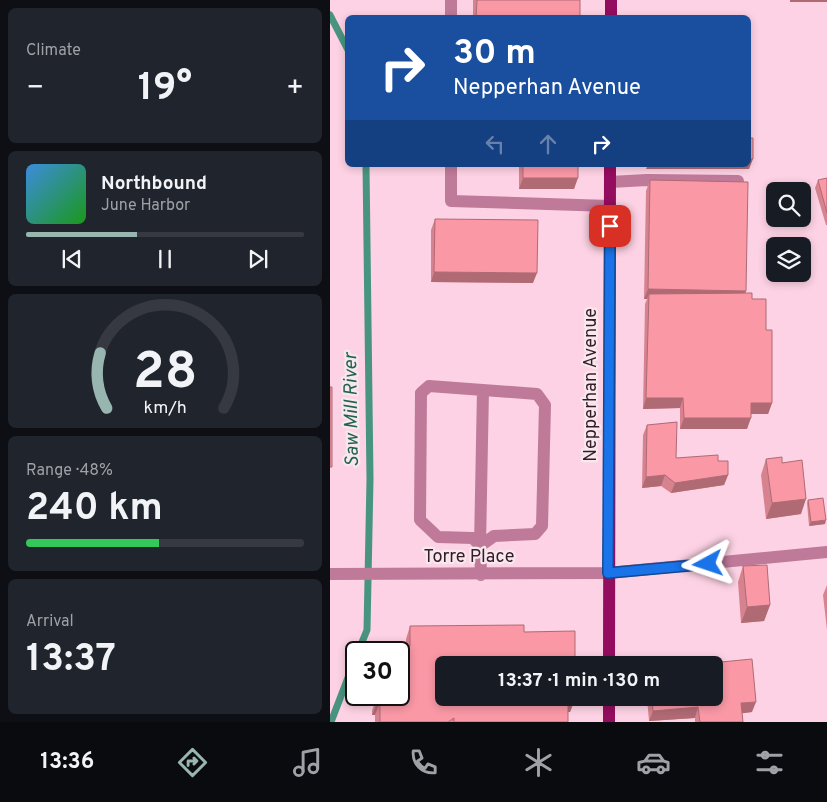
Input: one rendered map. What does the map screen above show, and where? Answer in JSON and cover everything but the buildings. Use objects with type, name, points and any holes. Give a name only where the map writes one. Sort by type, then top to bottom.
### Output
[{"type":"main road","points":[[611,0],[611,15]]},
{"type":"main road","name":"Nepperhan Avenue","points":[[609,656],[610,167]]},
{"type":"main road","points":[[609,706],[609,722]]},
{"type":"street","points":[[451,0],[451,15]]},
{"type":"street","points":[[451,167],[451,200],[610,206]]},
{"type":"street","points":[[610,182],[647,180],[738,181]]},
{"type":"street","points":[[429,386],[537,394],[545,405],[542,526],[535,534],[494,536],[480,546],[473,538],[438,537],[420,520],[421,393],[429,386]]},
{"type":"street","points":[[481,575],[482,390]]},
{"type":"street","name":"Torre Place","points":[[330,574],[481,575],[608,573],[827,552]]},
{"type":"waterway","name":"Saw Mill River","points":[[330,15],[345,44]]},
{"type":"waterway","name":"Saw Mill River","points":[[362,641],[367,630],[370,479],[366,167]]},
{"type":"waterway","name":"Saw Mill River","points":[[331,722],[345,686]]},
{"type":"route","points":[[610,226],[608,573],[708,564]]}]
